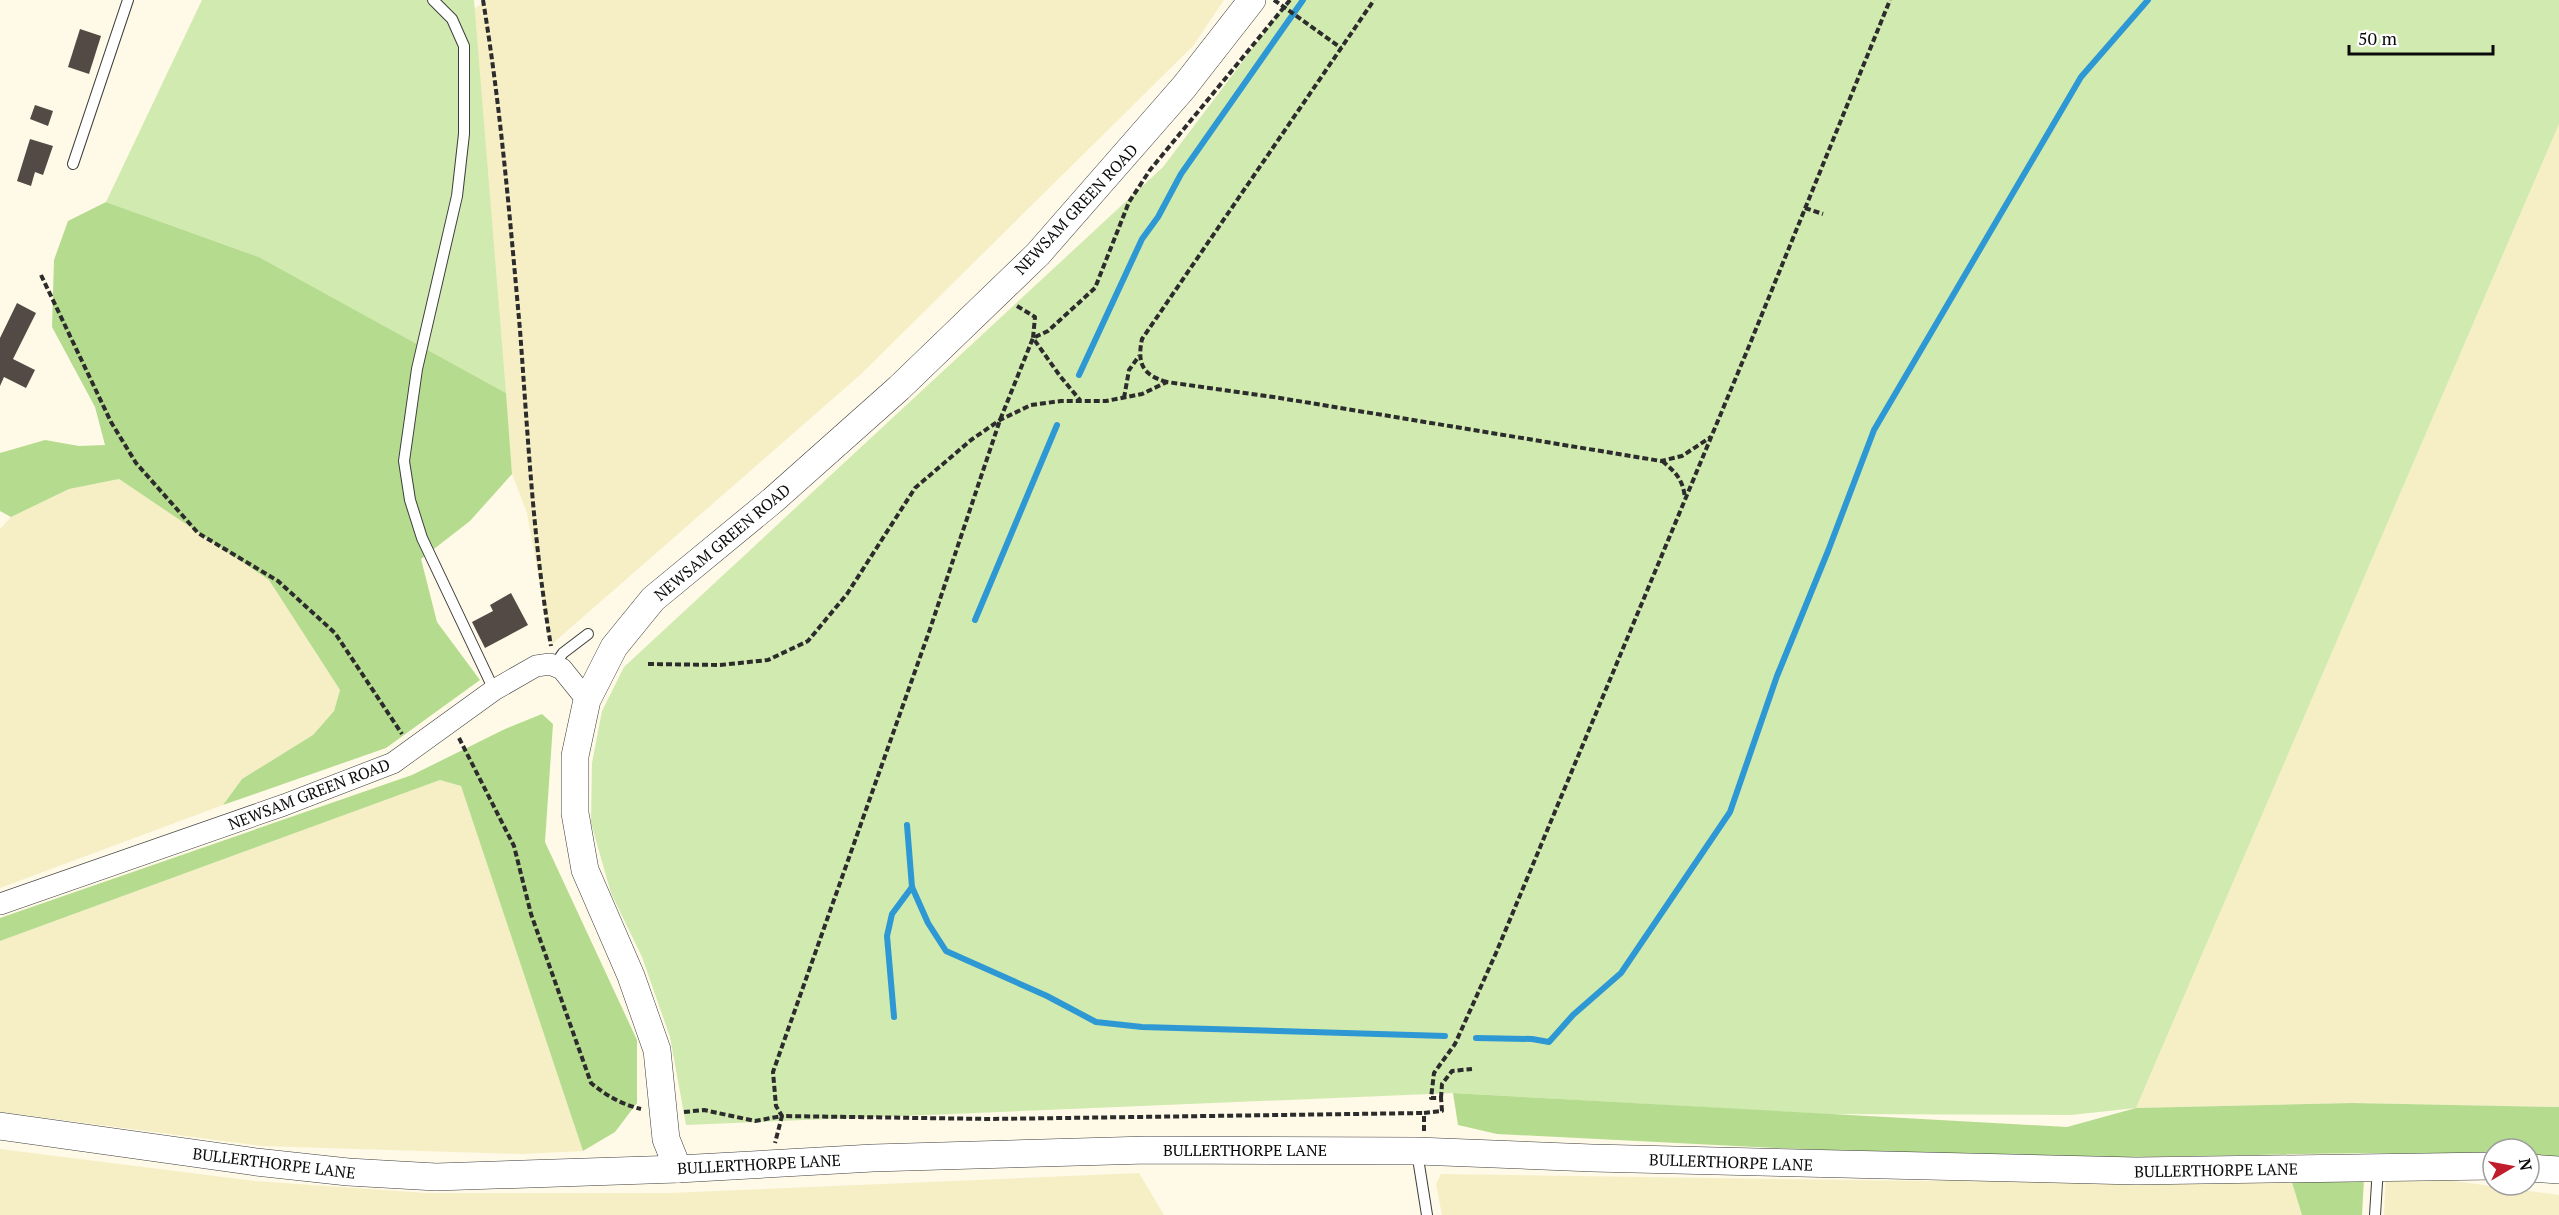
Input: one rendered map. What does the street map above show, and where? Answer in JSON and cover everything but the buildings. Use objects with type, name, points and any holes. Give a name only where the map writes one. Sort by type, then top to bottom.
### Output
[{"type":"street","name":"NEWSAM GREEN ROAD","points":[[678,1169],[666,1139],[657,1050],[630,976],[585,870],[575,813],[575,756],[587,700],[614,647],[653,599],[789,486],[899,388],[1038,254],[1134,147],[1252,0]]},
{"type":"street","name":"NEWSAM GREEN ROAD","points":[[0,904],[284,805],[393,763],[494,690],[536,666],[554,666]]},
{"type":"street","points":[[554,666],[562,669],[587,700]]},
{"type":"street","name":"BULLERTHORPE LANE","points":[[0,1126],[256,1162],[348,1172],[436,1177],[678,1169],[873,1158],[1147,1150],[1421,1152],[2136,1171],[2481,1166]]},
{"type":"street","points":[[2541,1169],[2559,1170]]},
{"type":"lane","points":[[73,164],[128,0]]},
{"type":"lane","points":[[433,0],[452,19],[464,46],[464,134],[457,196],[417,369],[404,461],[410,500],[422,538],[494,690]]},
{"type":"lane","points":[[554,666],[563,653],[588,634]]},
{"type":"lane","points":[[1421,1152],[1427,1215]]},
{"type":"lane","points":[[2375,1215],[2378,1167]]},
{"type":"path","points":[[483,0],[493,61],[519,319],[537,558],[554,666]]},
{"type":"path","points":[[1274,0],[1341,48]]},
{"type":"path","points":[[1033,338],[1048,331],[1095,288],[1129,202],[1150,170],[1290,0]]},
{"type":"path","points":[[1124,398],[1130,370],[1139,356],[1142,339],[1374,0]]},
{"type":"path","points":[[1441,1098],[1431,1098],[1434,1073],[1455,1044],[1496,953],[1712,436],[1890,0]]},
{"type":"path","points":[[1805,208],[1823,214]]},
{"type":"path","points":[[41,275],[111,422],[136,463],[198,533],[278,581],[335,633],[412,750]]},
{"type":"path","points":[[782,1116],[776,1106],[772,1072],[930,629],[1000,420],[1033,338],[1035,317],[996,294]]},
{"type":"path","points":[[1033,338],[1081,401]]},
{"type":"path","points":[[1139,356],[1143,368],[1157,379],[1167,382],[1280,398],[1661,461],[1682,456],[1712,436]]},
{"type":"path","points":[[648,664],[720,664],[768,660],[808,641],[847,594],[915,488],[971,440],[1000,420],[1031,405],[1124,398],[1142,394],[1167,382]]},
{"type":"path","points":[[1661,461],[1676,471],[1683,485],[1685,500]]},
{"type":"path","points":[[450,722],[514,846],[531,914],[591,1083],[607,1096],[624,1105],[662,1114],[704,1110],[755,1121],[782,1116],[990,1119],[1424,1113],[1442,1111],[1442,1084],[1452,1071],[1472,1069]]},
{"type":"path","points":[[1421,1152],[1424,1113]]},
{"type":"shaded area","points":[[487,0],[1224,0],[1193,46],[860,375],[551,645],[527,513],[512,474],[474,9]]},
{"type":"shaded area","points":[[2559,124],[2559,1107],[2352,1103],[2136,1108]]},
{"type":"shaded area","points":[[119,479],[269,580],[340,690],[334,711],[313,735],[242,779],[223,805],[0,888],[0,529],[11,517],[69,489]]},
{"type":"shaded area","points":[[440,780],[461,786],[583,1151],[521,1154],[262,1146],[0,1112],[0,941]]},
{"type":"shaded area","points":[[0,1149],[255,1181],[426,1193],[670,1193],[1139,1173],[1164,1215],[0,1215]]},
{"type":"shaded area","points":[[2386,1172],[2481,1185],[2481,1197],[2541,1197],[2541,1193],[2559,1195],[2559,1215],[2384,1215]]},
{"type":"shaded area","points":[[1441,1174],[1923,1181],[2290,1176],[2302,1215],[1442,1215],[1436,1184]]},
{"type":"green space","points":[[202,0],[474,0],[506,393],[259,257],[106,202]]},
{"type":"green space","points":[[1289,0],[2559,0],[2559,124],[2136,1108],[2071,1115],[1826,1114],[1453,1093],[686,1125],[670,1037],[642,957],[611,893],[591,823],[592,763],[602,711],[624,667],[1163,167]]},
{"type":"green space","points":[[106,202],[259,257],[506,393],[512,474],[470,521],[421,559],[437,622],[480,680],[386,748],[223,805],[242,779],[313,735],[334,711],[340,690],[269,580],[119,479],[69,489],[11,517],[0,511],[0,453],[45,440],[79,446],[105,445],[95,407],[52,327],[54,260],[68,221]]},
{"type":"green space","points":[[542,714],[553,724],[545,842],[637,1040],[637,1103],[615,1132],[583,1151],[461,786],[440,780],[0,941],[0,918],[412,775],[505,729]]},
{"type":"green space","points":[[1453,1093],[2067,1127],[2136,1108],[2352,1103],[2559,1107],[2559,1159],[2541,1158],[2541,1137],[2481,1137],[2481,1156],[2350,1153],[2113,1157],[1959,1155],[1497,1134],[1458,1125]]},
{"type":"green space","points":[[2290,1176],[2364,1179],[2362,1215],[2302,1215]]},
{"type":"waterway","points":[[1079,375],[1142,239],[1158,217],[1181,174],[1303,0]]},
{"type":"waterway","points":[[1476,1038],[1532,1039],[1549,1042],[1573,1015],[1621,973],[1730,812],[1777,676],[1874,430],[2081,77],[2148,0]]},
{"type":"waterway","points":[[975,620],[1057,425]]},
{"type":"waterway","points":[[907,825],[912,887],[928,923],[946,951],[1047,996],[1096,1022],[1142,1027],[1445,1036]]},
{"type":"waterway","points":[[894,1017],[887,936],[892,914],[912,887]]}]
